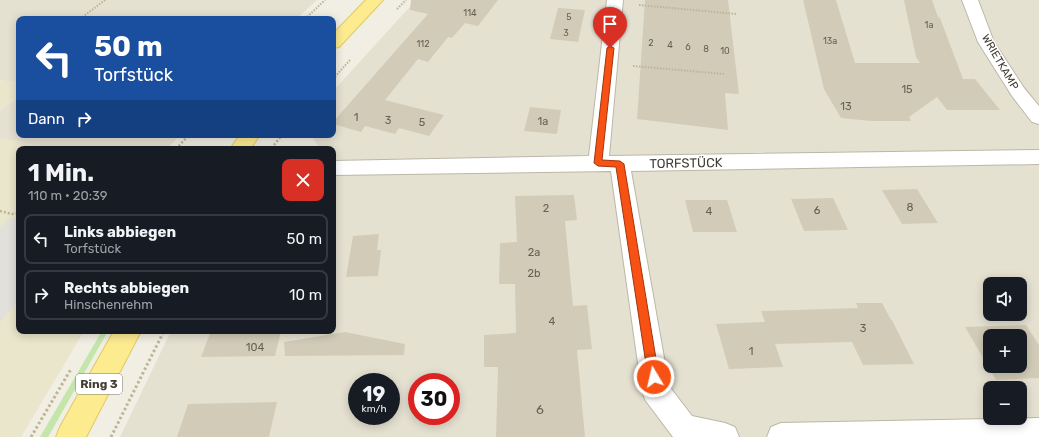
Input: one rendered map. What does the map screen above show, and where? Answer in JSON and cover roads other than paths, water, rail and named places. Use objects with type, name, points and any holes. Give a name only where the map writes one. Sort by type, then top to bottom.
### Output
[{"type":"main road","points":[[336,41],[375,0]]},
{"type":"main road","name":"Ring 3","points":[[70,437],[126,334]]},
{"type":"street","name":"WRIETKAMP","points":[[970,0],[986,42],[1018,92],[1039,118]]},
{"type":"street","points":[[615,1],[609,63],[609,163],[656,392],[684,428],[725,437]]},
{"type":"street","name":"TORFSTÜCK","points":[[336,168],[1039,157]]},
{"type":"street","points":[[781,437],[1039,432]]}]
